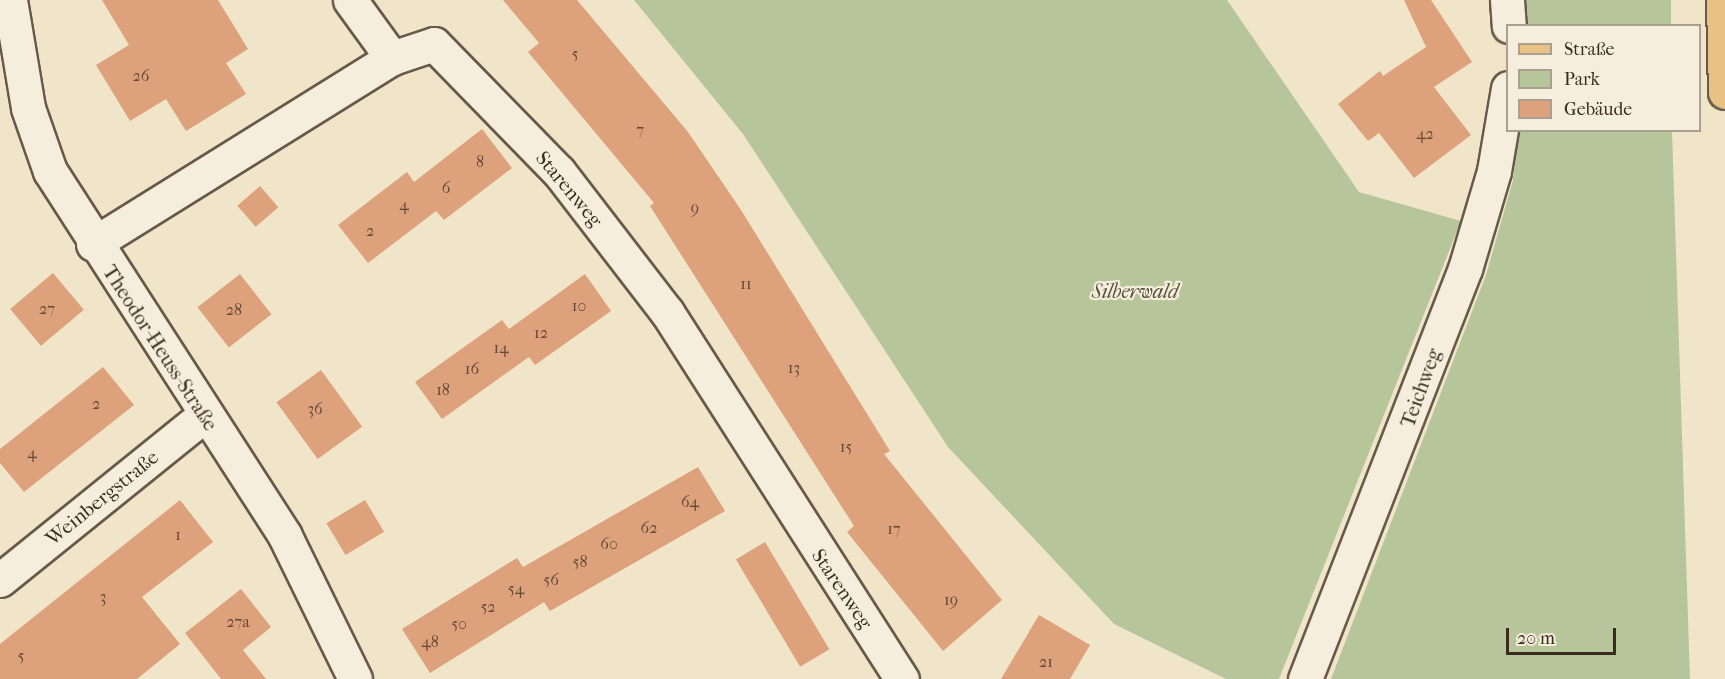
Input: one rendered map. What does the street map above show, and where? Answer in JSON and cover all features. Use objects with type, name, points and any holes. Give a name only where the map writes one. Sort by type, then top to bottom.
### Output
[{"type":"main road","points":[[1723,0],[1725,92]]},
{"type":"street","name":"Theodor-Heuss-Straße","points":[[10,0],[28,108],[51,171],[93,244],[203,416],[285,536],[355,679]]},
{"type":"street","points":[[350,0],[392,58]]},
{"type":"street","points":[[1508,0],[1509,24]]},
{"type":"street","name":"Starenweg","points":[[93,244],[392,58],[434,44],[559,172],[667,312],[902,679]]},
{"type":"street","name":"Teichweg","points":[[1305,679],[1465,269],[1494,171],[1506,100]]},
{"type":"street","name":"Weinbergstraße","points":[[0,580],[203,416]]},
{"type":"green space","name":"Silberwald","points":[[634,0],[1227,0],[1359,192],[1461,221],[1279,679],[1226,679],[1114,624],[948,447],[743,134]]},
{"type":"green space","points":[[1524,0],[1671,0],[1671,24],[1524,24]]},
{"type":"green space","points":[[1519,132],[1672,132],[1690,679],[1331,679],[1486,275],[1513,180]]},
{"type":"building","points":[[102,0],[218,0],[248,49],[226,63],[246,94],[186,131],[166,99],[130,121],[96,65],[129,45]]},
{"type":"building","points":[[503,0],[577,0],[688,132],[741,210],[890,451],[884,454],[1002,600],[943,651],[847,532],[854,526],[650,206],[654,203],[528,52],[539,43]]},
{"type":"building","points":[[1404,0],[1431,0],[1472,62],[1434,87],[1471,135],[1414,178],[1379,133],[1368,141],[1338,104],[1380,71],[1383,76],[1426,47]]},
{"type":"building","points":[[482,129],[512,168],[444,220],[436,211],[368,263],[338,225],[407,172],[414,182]]},
{"type":"building","points":[[260,186],[278,207],[256,227],[237,206]]},
{"type":"building","points":[[53,273],[84,310],[41,346],[10,309]]},
{"type":"building","points":[[240,274],[271,314],[229,347],[197,307]]},
{"type":"building","points":[[585,274],[611,311],[535,365],[529,357],[442,419],[415,382],[502,320],[509,329]]},
{"type":"building","points":[[103,367],[134,405],[24,492],[0,463],[0,449]]},
{"type":"building","points":[[321,370],[362,427],[318,459],[277,402]]},
{"type":"building","points":[[698,467],[725,511],[550,611],[544,602],[430,673],[402,629],[517,558],[523,567]]},
{"type":"building","points":[[180,500],[213,542],[142,597],[180,644],[137,679],[0,679],[0,644]]},
{"type":"building","points":[[365,500],[384,532],[345,555],[326,523]]},
{"type":"building","points":[[765,542],[829,649],[800,667],[736,560]]},
{"type":"building","points":[[241,589],[271,627],[243,650],[266,679],[221,679],[185,633]]},
{"type":"building","points":[[1039,615],[1090,645],[1070,679],[1001,679]]}]
